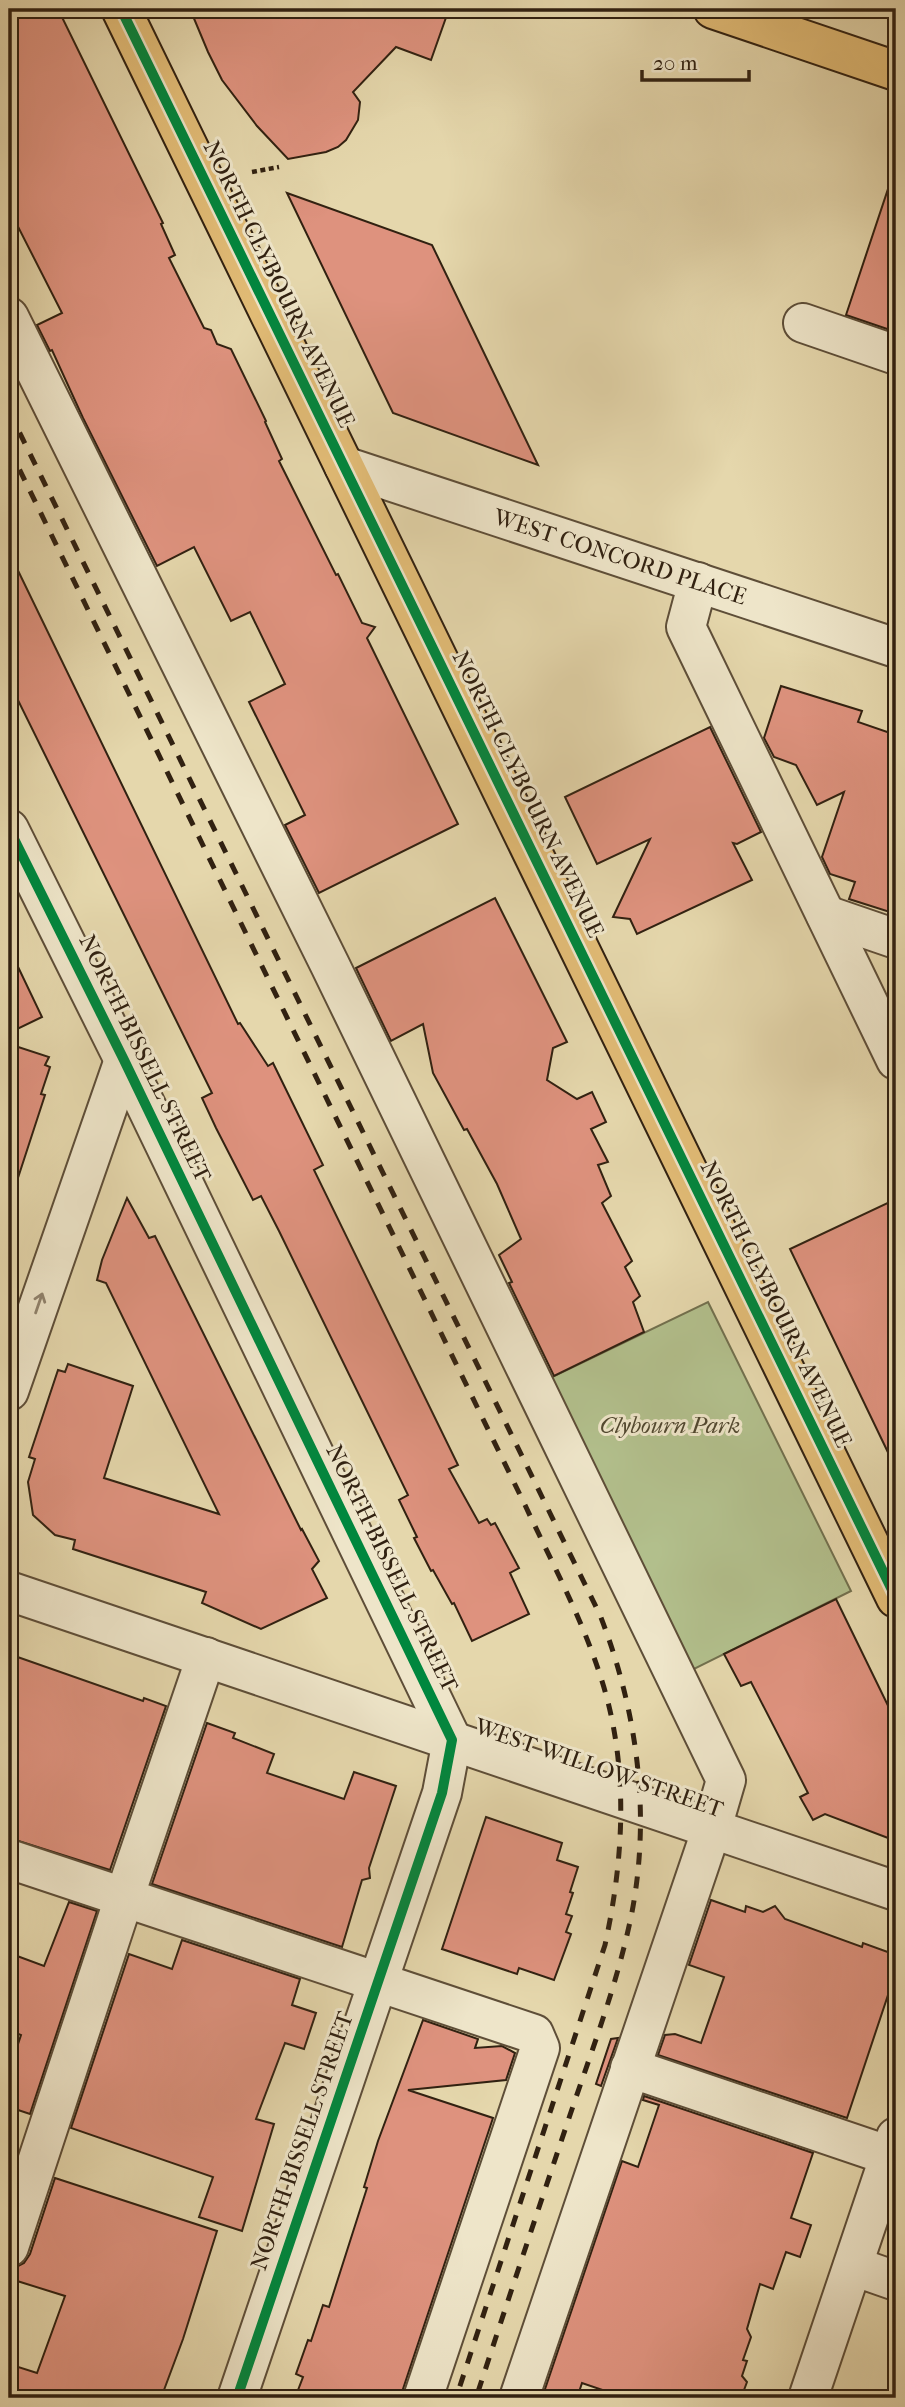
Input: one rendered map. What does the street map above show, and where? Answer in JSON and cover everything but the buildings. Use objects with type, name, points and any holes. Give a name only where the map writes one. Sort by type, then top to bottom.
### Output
[{"type":"main road","name":"NORTH CLYBOURN AVENUE","points":[[121,9],[896,1598]]},
{"type":"main road","points":[[713,9],[896,71]]},
{"type":"street","points":[[9,317],[330,965],[726,1780],[519,2398]]},
{"type":"street","points":[[803,323],[896,355]]},
{"type":"street","name":"WEST CONCORD PLACE","points":[[344,466],[896,648]]},
{"type":"street","points":[[698,583],[686,627],[896,1060]]},
{"type":"street","name":"NORTH BISSELL STREET","points":[[9,829],[124,1060],[452,1740],[442,1793],[237,2398]]},
{"type":"street","points":[[826,915],[896,939]]},
{"type":"street","points":[[9,1391],[124,1060]]},
{"type":"street","name":"WEST WILLOW STREET","points":[[9,1591],[896,1891]]},
{"type":"street","points":[[9,2247],[206,1657]]},
{"type":"street","points":[[9,1859],[534,2034],[540,2048],[423,2398]]},
{"type":"street","points":[[630,2068],[893,2147],[808,2398]]},
{"type":"street","points":[[853,2266],[896,2281]]},
{"type":"path","points":[[252,172],[279,167]]},
{"type":"green space","name":"Clybourn Park","points":[[708,1302],[851,1591],[692,1670],[548,1379]]},
{"type":"railway","points":[[9,411],[600,1615],[623,1687],[637,1762],[640,1799],[638,1874],[632,1912],[603,2017],[476,2398]]},
{"type":"railway","points":[[9,448],[556,1570],[594,1658],[611,1713],[617,1746],[621,1813],[620,1846],[605,1945],[456,2398]]},
{"type":"cycle path","points":[[121,9],[896,1598]]},
{"type":"cycle path","points":[[9,829],[124,1060],[452,1740],[442,1793],[237,2398]]}]
